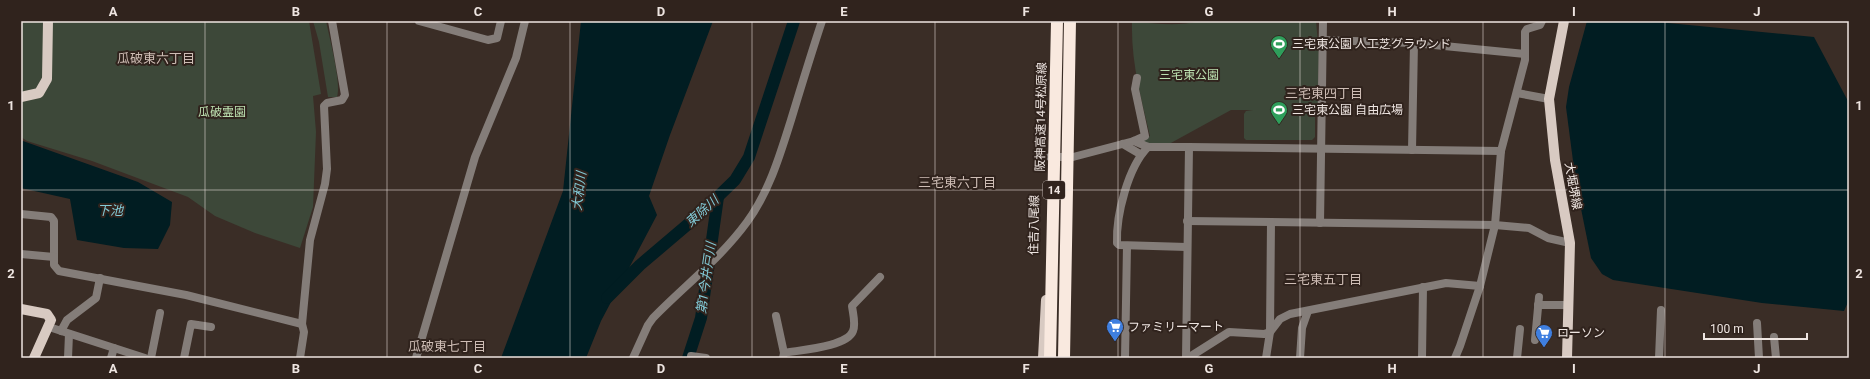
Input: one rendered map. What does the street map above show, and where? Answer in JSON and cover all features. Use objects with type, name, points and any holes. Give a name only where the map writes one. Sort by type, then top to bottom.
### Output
[{"type":"highway","name":"阪神高速14号松原線","points":[[1050,358],[1057,21]]},
{"type":"highway","name":"14","points":[[1063,358],[1070,21]]},
{"type":"main road","points":[[21,97],[34,96],[39,93],[47,79],[48,21]]},
{"type":"main road","name":"住吉八尾線","points":[[1043,358],[1049,156],[1051,21]]},
{"type":"main road","points":[[1068,358],[1073,157],[1074,21]]},
{"type":"main road","name":"大堀堺線","points":[[1564,21],[1549,99],[1555,160],[1570,243],[1567,358]]},
{"type":"main road","points":[[21,309],[47,314],[51,320],[34,358]]},
{"type":"street","points":[[300,358],[304,332],[302,324],[310,240],[325,184],[327,169],[324,106],[327,103],[342,100],[345,95],[332,21]]},
{"type":"street","points":[[419,21],[432,23],[488,40],[497,38],[501,21]]},
{"type":"street","points":[[416,358],[475,157],[516,58],[525,21]]},
{"type":"street","points":[[633,358],[648,325],[704,271],[734,239],[748,221],[763,196],[777,164],[822,21]]},
{"type":"street","points":[[1320,223],[1323,21]]},
{"type":"street","points":[[1455,358],[1480,286],[1495,225],[1501,151],[1517,93],[1525,54],[1525,32],[1527,29],[1540,25],[1542,21]]},
{"type":"street","points":[[1322,40],[1414,43],[1525,54]]},
{"type":"street","points":[[1412,150],[1414,43]]},
{"type":"street","points":[[1049,156],[1073,157],[1134,141],[1147,135],[1135,89],[1137,78]]},
{"type":"street","points":[[1517,93],[1549,99]]},
{"type":"street","points":[[1134,141],[1148,147],[1501,151]]},
{"type":"street","points":[[1123,144],[1140,154]]},
{"type":"street","points":[[1148,147],[1140,154],[1125,190],[1117,226],[1117,243],[1119,246],[1187,247]]},
{"type":"street","points":[[1187,358],[1188,147]]},
{"type":"street","points":[[21,214],[51,217],[54,221],[54,265],[59,271],[186,295],[302,324]]},
{"type":"street","points":[[1188,221],[1495,225],[1529,228],[1548,238],[1570,243]]},
{"type":"street","points":[[1266,358],[1270,332],[1271,222]]},
{"type":"street","points":[[1125,358],[1127,246]]},
{"type":"street","points":[[21,254],[54,257]]},
{"type":"street","points":[[776,316],[783,355],[836,344],[852,333],[855,326],[852,306],[880,276]]},
{"type":"street","points":[[68,358],[65,332],[67,320],[96,298],[100,278]]},
{"type":"street","points":[[1187,358],[1229,332],[1264,334],[1270,332],[1280,319],[1290,314],[1423,287],[1446,284],[1480,286]]},
{"type":"street","points":[[1422,358],[1423,287]]},
{"type":"street","points":[[1535,340],[1539,301],[1568,305]]},
{"type":"street","points":[[1659,358],[1661,310]]},
{"type":"street","points":[[1300,358],[1302,328],[1308,311]]},
{"type":"street","points":[[151,358],[160,314]]},
{"type":"street","points":[[1757,323],[1759,358]]},
{"type":"street","points":[[184,358],[191,324],[211,327]]},
{"type":"street","points":[[49,327],[145,358]]},
{"type":"street","points":[[1517,358],[1520,329]]},
{"type":"street","points":[[1774,337],[1776,358]]},
{"type":"street","points":[[111,358],[114,348]]},
{"type":"street","points":[[691,356],[706,358]]},
{"type":"green space","name":"瓜破霊園","points":[[21,21],[309,21],[321,94],[313,96],[316,132],[313,207],[300,248],[255,233],[215,216],[188,197],[92,161],[27,141],[21,137]]},
{"type":"green space","points":[[313,21],[326,21],[337,72],[337,97],[328,97],[319,42]]},
{"type":"green space","name":"三宅東公園","points":[[1199,21],[1316,21],[1319,54],[1318,110],[1315,110],[1315,137],[1312,140],[1246,140],[1244,138],[1244,114],[1246,111],[1253,110],[1231,110],[1169,144],[1156,145],[1139,141],[1150,136],[1135,66],[1132,22],[1183,24]]},
{"type":"water","name":"大和川","points":[[581,21],[713,21],[670,135],[649,196],[657,215],[601,321],[586,358],[501,358],[563,191]]},
{"type":"water","points":[[1587,21],[1647,21],[1814,37],[1849,103],[1849,300],[1844,311],[1762,303],[1613,280],[1602,274],[1591,258],[1576,184],[1566,107],[1569,87]]},
{"type":"water","name":"下池","points":[[23,141],[138,182],[172,202],[170,225],[158,249],[124,248],[77,240],[70,199],[21,188],[21,142]]},
{"type":"waterway","name":"東除川","points":[[607,298],[640,265],[700,214],[735,180],[749,157],[794,21]]},
{"type":"waterway","name":"第1今井戸川","points":[[688,358],[701,318],[718,197]]},
{"type":"place","name":"三宅東公園 人工芝グラウンド","points":[[1279,59]]},
{"type":"place","name":"三宅東公園 自由広場","points":[[1279,125]]},
{"type":"place","name":"ファミリーマート","points":[[1115,342]]},
{"type":"place","name":"ローソン","points":[[1544,348]]},
{"type":"district","name":"瓜破東六丁目","points":[[156,58]]},
{"type":"district","name":"三宅東四丁目","points":[[1324,93]]},
{"type":"district","name":"三宅東六丁目","points":[[957,182]]},
{"type":"district","name":"三宅東五丁目","points":[[1323,279]]},
{"type":"district","name":"瓜破東七丁目","points":[[447,346]]}]
